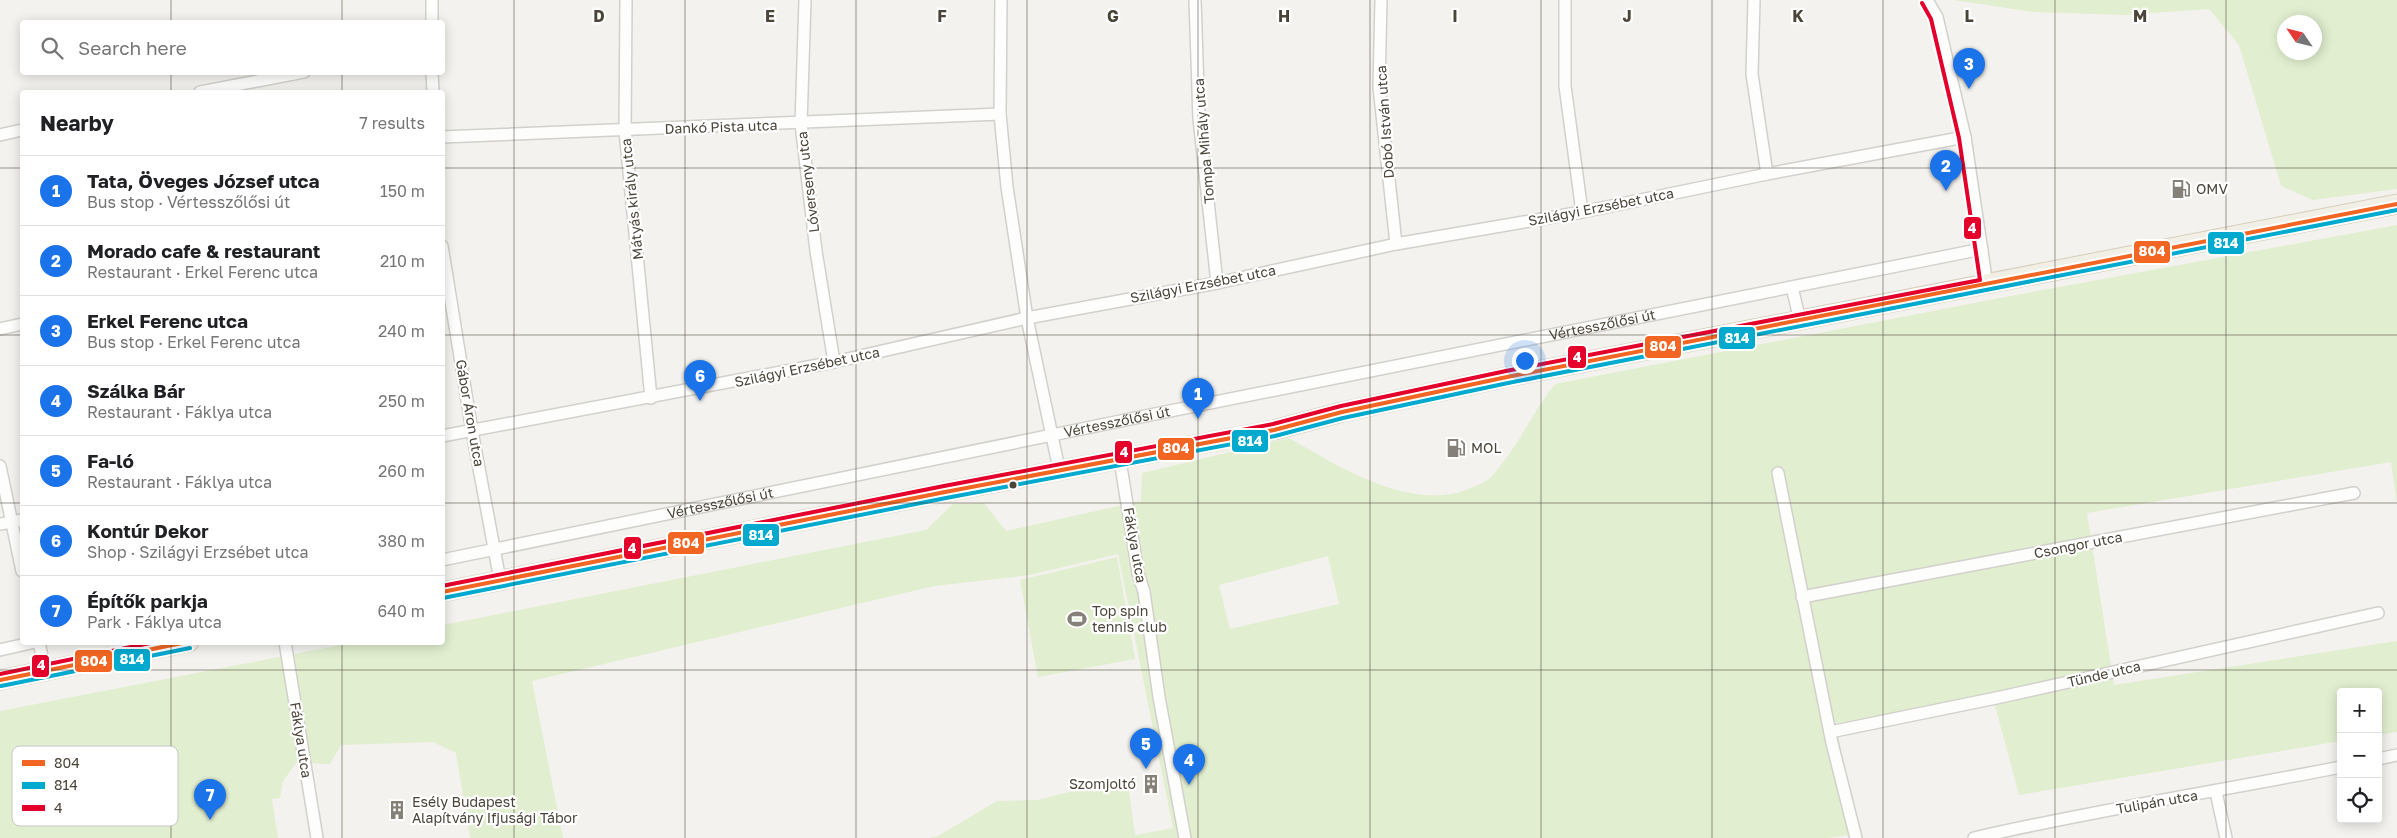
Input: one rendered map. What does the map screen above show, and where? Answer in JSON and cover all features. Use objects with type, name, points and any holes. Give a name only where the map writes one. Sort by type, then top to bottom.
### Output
[{"type":"main road","points":[[445,591],[1059,469],[1120,460],[1274,430],[1342,412],[1515,375],[2397,204]]},
{"type":"main road","points":[[0,680],[174,645]]},
{"type":"street","points":[[432,0],[432,20]]},
{"type":"street","name":"Mátyás király utca","points":[[626,0],[625,131],[651,398]]},
{"type":"street","name":"Lóverseny utca","points":[[805,0],[801,124],[816,252],[834,362]]},
{"type":"street","points":[[1001,0],[1000,114],[1007,187],[1027,318],[1059,469]]},
{"type":"street","name":"Tompa Mihály utca","points":[[1195,0],[1199,120],[1218,282]]},
{"type":"street","name":"Dobó István utca","points":[[1382,0],[1379,87],[1396,244]]},
{"type":"street","points":[[1565,0],[1565,86],[1582,212]]},
{"type":"street","points":[[1754,0],[1752,74],[1766,174]]},
{"type":"street","points":[[1927,0],[1937,17],[1965,137],[1987,285]]},
{"type":"street","points":[[210,90],[288,75]]},
{"type":"street","points":[[432,75],[433,90]]},
{"type":"street","name":"Dankó Pista utca","points":[[445,137],[801,124],[1000,114]]},
{"type":"street","points":[[0,135],[20,130]]},
{"type":"street","name":"Szilágyi Erzsébet utca","points":[[445,435],[834,362],[1027,318],[1218,282],[1396,244],[1582,212],[1766,174],[1965,137]]},
{"type":"street","name":"Vértesszőlősi út","points":[[445,559],[1982,249]]},
{"type":"street","name":"Gábor Áron utca","points":[[445,264],[472,430],[500,580]]},
{"type":"street","points":[[1792,287],[1800,321]]},
{"type":"street","points":[[0,329],[20,324]]},
{"type":"street","name":"Fáklya utca","points":[[1120,460],[1138,573],[1144,592],[1159,697],[1185,838]]},
{"type":"street","points":[[0,466],[20,562]]},
{"type":"street","points":[[1778,473],[1830,732],[1856,838]]},
{"type":"street","name":"Csongor utca","points":[[1802,597],[2354,493]]},
{"type":"street","name":"Tünde utca","points":[[1830,732],[2001,697],[2378,613]]},
{"type":"street","points":[[0,650],[23,645]]},
{"type":"street","points":[[38,645],[45,671]]},
{"type":"street","name":"Fáklya utca","points":[[285,645],[317,838]]},
{"type":"street","points":[[2382,758],[2397,755]]},
{"type":"street","name":"Tulipán utca","points":[[1974,838],[2025,826],[2216,792],[2337,768]]},
{"type":"street","points":[[2216,792],[2226,838]]},
{"type":"green space","points":[[1954,0],[2397,0],[2397,189],[2313,200],[2281,186],[2239,45],[2209,9],[2125,15],[2033,12]]},
{"type":"green space","points":[[2397,225],[2397,505],[2391,462],[2087,513],[2114,685],[2397,641],[2397,732],[2382,734],[2382,688],[2337,688],[2337,742],[2019,795],[1993,698],[1836,723],[1857,834],[1828,838],[929,838],[938,836],[997,801],[1038,800],[1127,777],[1135,835],[1173,828],[1118,554],[1030,575],[934,586],[532,681],[563,838],[470,838],[456,753],[433,742],[341,745],[330,764],[296,763],[283,781],[280,798],[272,799],[278,838],[0,838],[0,711],[341,645],[445,645],[445,625],[926,530],[953,504],[984,503],[1006,531],[1141,501],[1142,473],[1289,438],[1354,474],[1378,484],[1402,491],[1427,495],[1450,494],[1473,487],[1490,478],[1508,456],[1555,384],[2000,298]],"holes":[[[1328,556],[1339,604],[1230,629],[1219,585]]]},
{"type":"green space","name":"Top spin tennis club","points":[[1117,557],[1135,659],[1038,677],[1020,580]]},
{"type":"transit line","name":"4","points":[[445,585],[944,486],[1273,424],[1341,406],[1506,371],[1980,280],[1959,138],[1931,19],[1922,3]]},
{"type":"transit line","name":"804","points":[[445,591],[945,492],[1274,430],[1342,412],[1507,377],[2397,204]]},
{"type":"transit line","name":"814","points":[[445,598],[946,498],[1275,436],[1343,418],[1508,383],[2397,210]]},
{"type":"transit line","name":"4","points":[[0,674],[140,645]]},
{"type":"transit line","name":"804","points":[[0,680],[172,645]]},
{"type":"transit line","name":"814","points":[[1,686],[190,648]]},
{"type":"place","name":"Erkel Ferenc utca","points":[[1969,89]]},
{"type":"place","name":"OMV","points":[[2181,189]]},
{"type":"place","name":"Morado cafe & restaurant","points":[[1946,191]]},
{"type":"place","name":"Kontúr Dekor","points":[[700,401]]},
{"type":"place","name":"Tata, Öveges József utca","points":[[1198,419]]},
{"type":"place","name":"MOL","points":[[1456,448]]},
{"type":"place","name":"Top spin tennis club","points":[[1077,619]]},
{"type":"place","name":"Fa-ló","points":[[1146,769]]},
{"type":"place","name":"Szomjoltó","points":[[1151,784]]},
{"type":"place","name":"Szálka Bár","points":[[1189,785]]},
{"type":"place","name":"Esély Budapest Alapítvány Ifjusági Tábor","points":[[397,810]]},
{"type":"place","name":"Építők parkja","points":[[210,820]]}]
